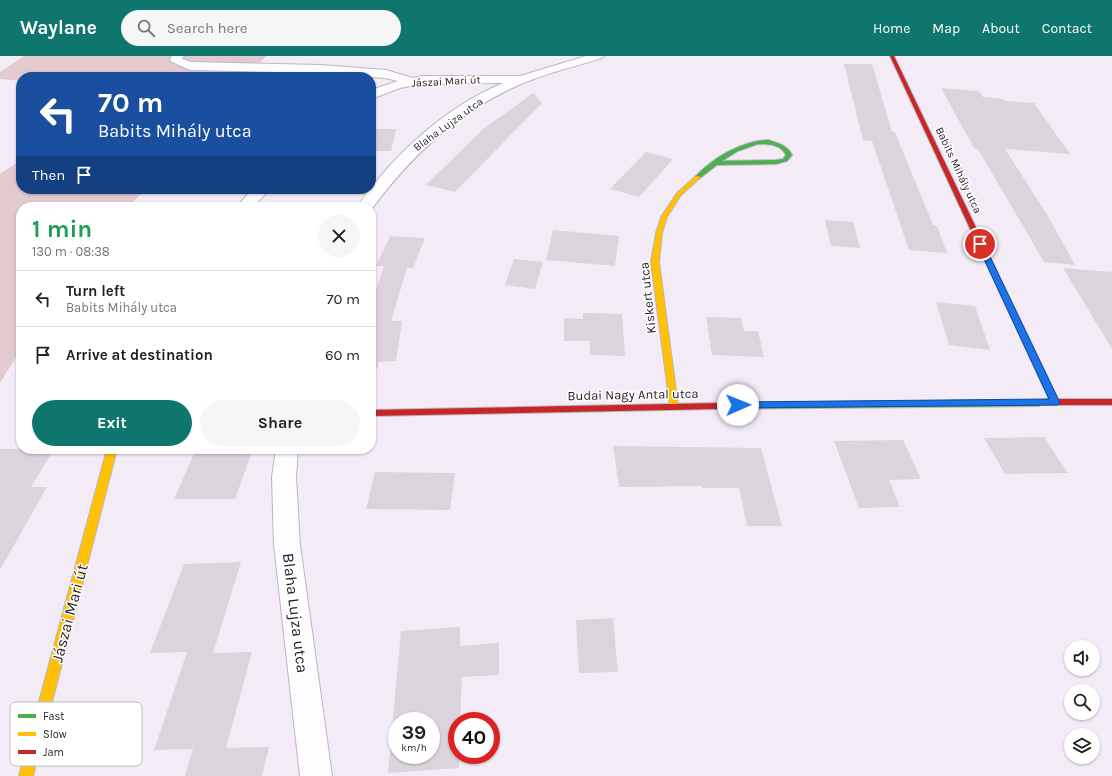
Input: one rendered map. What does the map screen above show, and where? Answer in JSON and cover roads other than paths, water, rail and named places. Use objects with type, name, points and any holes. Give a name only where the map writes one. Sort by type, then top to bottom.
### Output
[{"type":"street","points":[[178,56],[176,60],[190,66],[321,69],[360,72]]},
{"type":"street","name":"Blaha Lujza utca","points":[[376,192],[389,174],[415,147],[462,111],[489,95],[522,79],[598,56]]},
{"type":"street","name":"Babits Mihály utca","points":[[892,56],[1055,403]]},
{"type":"street","points":[[376,73],[386,74],[411,81]]},
{"type":"street","name":"Jászai Mari út","points":[[376,93],[411,81],[454,79],[522,79]]},
{"type":"street","name":"Kiskert utca","points":[[674,406],[655,262],[658,240],[664,217],[676,198],[690,183],[718,163],[757,141],[768,141],[780,145],[787,150],[788,155],[785,160],[776,162],[718,163]]},
{"type":"street","points":[[249,202],[257,194]]},
{"type":"street","name":"Budai Nagy Antal utca","points":[[376,413],[674,406],[1112,402]]},
{"type":"street","name":"Jászai Mari út","points":[[45,702],[111,454]]},
{"type":"street","name":"Blaha Lujza utca","points":[[286,454],[284,477],[287,545],[316,776]]},
{"type":"street","name":"Jászai Mari út","points":[[26,776],[29,766]]}]
